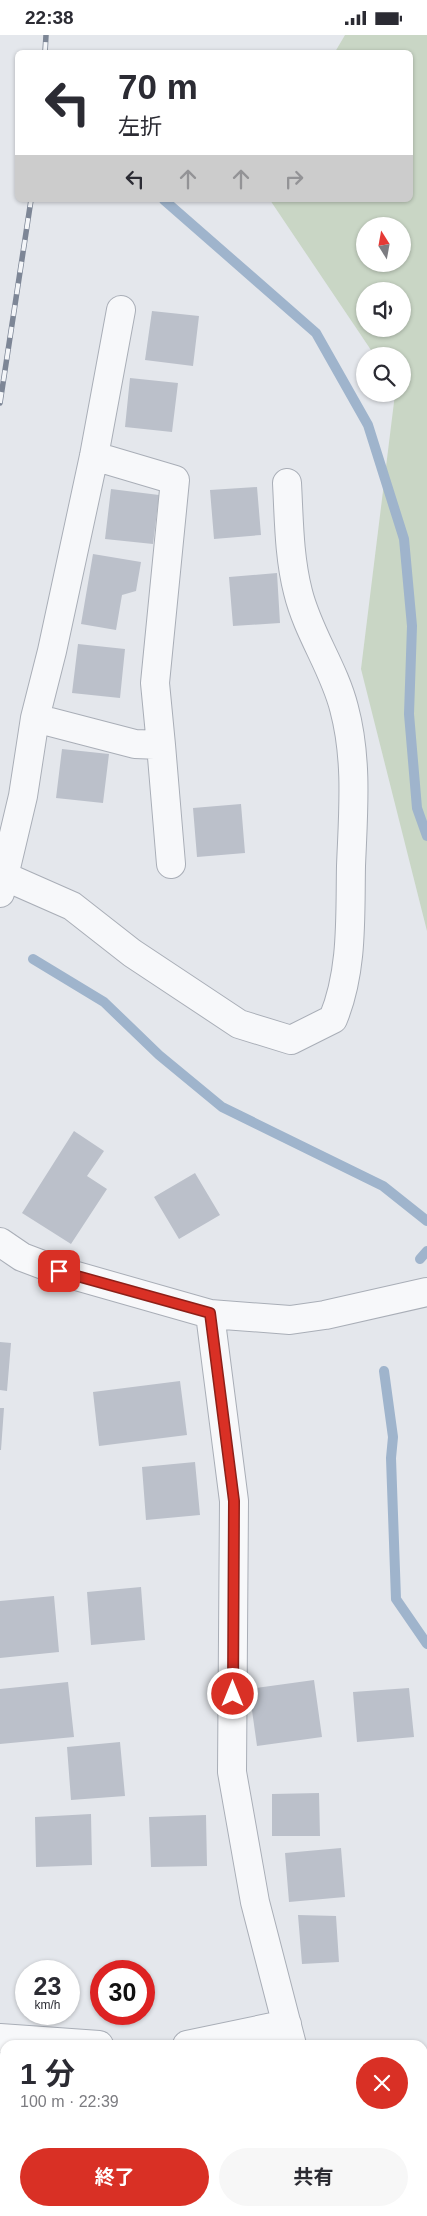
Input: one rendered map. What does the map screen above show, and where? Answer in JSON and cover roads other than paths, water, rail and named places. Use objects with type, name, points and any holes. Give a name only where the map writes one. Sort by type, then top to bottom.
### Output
[{"type":"street","points":[[121,310],[94,456],[52,651],[35,718],[23,797],[2,885],[72,906],[132,953],[239,1024],[291,1040],[333,1019],[342,998],[349,946],[354,777],[351,738],[344,706],[298,592],[291,548],[288,483]]},
{"type":"street","points":[[94,456],[174,480],[155,683],[171,864]]},
{"type":"street","points":[[35,718],[135,744],[161,745]]},
{"type":"street","points":[[0,1242],[22,1257],[59,1271],[210,1313],[290,1320],[325,1315],[427,1292]]},
{"type":"street","points":[[210,1313],[234,1501],[232,1772],[255,1902],[289,2035],[238,2040]]},
{"type":"street","points":[[0,2038],[28,2040]]},
{"type":"waterway","points":[[166,202],[316,333],[368,425],[404,539],[412,626],[409,714],[417,808],[427,836]]},
{"type":"waterway","points":[[33,959],[104,1002],[159,1055],[222,1107],[383,1186],[427,1221]]},
{"type":"waterway","points":[[420,1259],[427,1251]]},
{"type":"waterway","points":[[384,1371],[393,1437],[391,1458],[396,1599],[427,1644]]},
{"type":"railway","points":[[45,50],[46,35]]},
{"type":"railway","points":[[0,403],[31,202]]}]
